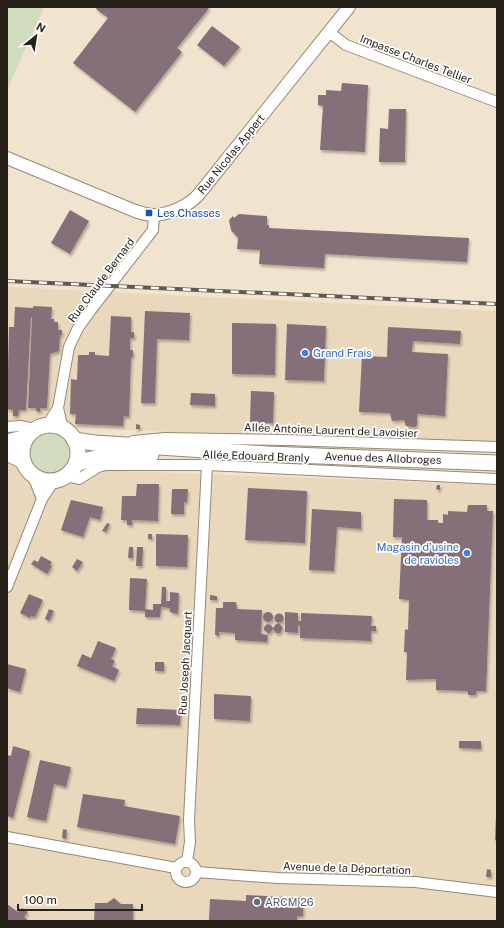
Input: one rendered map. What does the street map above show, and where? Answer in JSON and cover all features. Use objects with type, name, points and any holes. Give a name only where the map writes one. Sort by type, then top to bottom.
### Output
[{"type":"main road","points":[[7,442],[36,430],[63,429],[74,440],[77,448],[76,464],[60,478],[46,481],[33,476],[22,461],[7,454]]},
{"type":"main road","points":[[22,461],[22,448],[36,430]]},
{"type":"main road","name":"Avenue des Allobroges","points":[[74,440],[120,450],[497,462]]},
{"type":"main road","name":"Avenue des Allobroges","points":[[76,464],[90,458],[120,450],[160,442],[268,454]]},
{"type":"street","name":"Rue Nicolas Appert","points":[[7,158],[135,211],[154,215],[173,211],[194,199],[349,7]]},
{"type":"street","name":"Impasse Charles Tellier","points":[[329,32],[346,45],[497,102]]},
{"type":"street","name":"Rue Claude Bernard","points":[[63,429],[58,408],[69,347],[78,328],[153,230],[154,215]]},
{"type":"street","name":"Rue Claude Bernard","points":[[36,430],[58,408]]},
{"type":"street","points":[[7,427],[20,426],[36,430]]},
{"type":"street","name":"Allée Antoine Laurent de Lavoisier","points":[[160,442],[286,440],[497,447]]},
{"type":"street","name":"Allée Edouard Branly","points":[[60,478],[79,479],[98,467],[106,465],[207,465],[497,479]]},
{"type":"street","name":"Rue Joseph Jacquart","points":[[187,861],[190,842],[189,820],[207,465]]},
{"type":"street","points":[[33,476],[42,499]]},
{"type":"street","points":[[7,587],[42,499],[60,478]]},
{"type":"street","points":[[7,837],[176,868]]},
{"type":"street","points":[[187,861],[194,865],[196,872],[192,880],[185,882],[177,878],[176,868],[182,862],[187,861]]},
{"type":"street","name":"Avenue de la Déportation","points":[[196,872],[278,878],[416,882],[497,892]]},
{"type":"shaded area","points":[[7,287],[497,311],[497,444],[73,428],[69,425],[64,411],[48,412],[40,419],[31,421],[7,422]]},
{"type":"shaded area","points":[[7,459],[18,467],[24,477],[35,484],[53,486],[82,480],[98,470],[497,485],[497,921],[7,921]]},
{"type":"green space","points":[[7,7],[44,7],[7,90]]},
{"type":"green space","points":[[45,432],[53,432],[64,438],[70,449],[70,457],[64,468],[53,474],[45,474],[34,468],[28,457],[28,449],[34,438]]},
{"type":"building","points":[[97,7],[210,7],[177,48],[182,52],[135,112],[73,63],[108,18],[96,9]]},
{"type":"building","points":[[212,26],[240,47],[224,66],[197,45]]},
{"type":"building","points":[[342,83],[368,85],[365,152],[320,150],[323,106],[318,105],[318,95],[326,95],[326,90],[341,91]]},
{"type":"building","points":[[389,109],[406,109],[405,162],[379,162],[380,128],[388,129]]},
{"type":"building","points":[[70,210],[89,221],[70,254],[51,243]]},
{"type":"building","points":[[239,214],[267,216],[267,225],[269,225],[269,228],[469,238],[467,262],[325,254],[324,268],[259,264],[260,250],[237,249],[238,238],[231,230],[229,220],[233,216],[234,218]]},
{"type":"building","points":[[33,306],[52,307],[51,319],[54,319],[54,322],[58,322],[58,330],[62,330],[62,335],[60,335],[59,351],[50,354],[47,408],[40,408],[40,412],[36,411],[36,408],[28,408],[31,317],[26,410],[19,410],[18,416],[13,416],[13,410],[7,409],[9,327],[14,327],[15,307],[33,308]]},
{"type":"building","points":[[145,311],[190,313],[189,340],[157,339],[155,403],[141,403]]},
{"type":"building","points":[[111,316],[131,317],[131,332],[134,332],[134,338],[130,338],[130,350],[133,350],[133,357],[131,357],[129,417],[124,416],[123,426],[75,424],[76,414],[70,414],[71,379],[77,380],[78,355],[89,355],[89,352],[95,352],[95,355],[109,356]]},
{"type":"building","points":[[232,323],[276,324],[275,375],[232,374]]},
{"type":"building","name":"Grand Frais","points":[[287,324],[326,326],[324,381],[285,380]]},
{"type":"building","points":[[388,327],[461,331],[460,344],[413,341],[412,352],[448,354],[445,416],[417,414],[417,425],[415,427],[406,426],[404,420],[392,421],[390,413],[359,412],[362,356],[387,357]]},
{"type":"building","points":[[251,391],[274,392],[273,423],[250,422]]},
{"type":"building","points":[[191,393],[215,394],[215,406],[190,405]]},
{"type":"building","points":[[136,424],[140,425],[140,429],[136,429]]},
{"type":"building","points":[[338,428],[342,428],[342,434],[338,434]]},
{"type":"building","points":[[137,484],[159,484],[158,521],[132,520],[132,525],[127,525],[127,520],[121,520],[122,496],[136,496]]},
{"type":"building","points":[[437,485],[440,485],[440,490],[436,489]]},
{"type":"building","points":[[248,488],[307,491],[305,543],[245,540]]},
{"type":"building","points":[[172,489],[188,489],[187,502],[184,502],[184,514],[171,514]]},
{"type":"building","points":[[394,499],[427,500],[427,520],[438,520],[438,523],[443,523],[443,514],[448,515],[448,511],[467,512],[468,505],[487,505],[487,511],[493,511],[486,691],[476,691],[476,695],[468,695],[468,691],[436,690],[436,679],[406,680],[407,652],[404,652],[405,629],[408,630],[409,600],[399,599],[402,537],[393,537]]},
{"type":"building","points":[[71,500],[103,507],[100,520],[90,517],[83,537],[61,530]]},
{"type":"building","points":[[312,509],[361,512],[361,529],[337,527],[334,571],[309,570]]},
{"type":"building","points":[[107,523],[110,524],[106,532],[102,531]]},
{"type":"building","points":[[148,534],[152,534],[152,539],[148,539]]},
{"type":"building","points":[[156,534],[188,535],[187,567],[156,566]]},
{"type":"building","points":[[129,547],[133,547],[133,558],[128,558]]},
{"type":"building","points":[[137,547],[143,547],[142,566],[136,566]]},
{"type":"building","points":[[41,556],[52,562],[50,565],[52,566],[47,574],[31,564],[34,560],[38,562]]},
{"type":"building","points":[[77,559],[83,562],[77,571],[72,567]]},
{"type":"building","points":[[130,578],[147,579],[145,609],[153,610],[153,604],[161,604],[162,587],[166,587],[166,601],[170,601],[170,592],[179,593],[178,614],[170,612],[170,608],[161,607],[160,617],[145,617],[145,611],[129,610]]},
{"type":"building","points":[[29,594],[43,600],[35,617],[31,616],[30,618],[20,613]]},
{"type":"building","points":[[210,595],[217,596],[217,600],[210,600]]},
{"type":"building","points":[[223,602],[236,602],[237,609],[262,610],[261,634],[268,635],[267,642],[235,640],[235,633],[219,632],[219,636],[215,635],[216,608],[223,608]]},
{"type":"building","points":[[49,609],[54,611],[49,621],[45,619]]},
{"type":"building","points":[[268,612],[273,617],[268,622],[263,617]]},
{"type":"building","points":[[285,612],[298,613],[298,621],[301,621],[301,613],[372,616],[371,626],[376,626],[376,631],[371,631],[371,641],[300,638],[300,625],[298,625],[298,633],[285,632]]},
{"type":"building","points":[[279,613],[284,618],[279,623],[274,618]]},
{"type":"building","points":[[279,623],[283,628],[280,633],[276,633],[273,629],[269,634],[264,630],[264,627],[267,624],[271,625],[273,628]]},
{"type":"building","points":[[98,641],[116,648],[111,659],[115,661],[112,666],[119,670],[114,681],[77,666],[82,654],[91,658]]},
{"type":"building","points":[[155,662],[164,662],[164,671],[155,671]]},
{"type":"building","points":[[7,664],[26,669],[20,692],[7,688]]},
{"type":"building","points":[[214,694],[251,696],[250,721],[214,719]]},
{"type":"building","points":[[137,708],[181,710],[180,725],[136,724]]},
{"type":"building","points":[[459,741],[481,741],[481,749],[459,748]]},
{"type":"building","points":[[13,746],[30,751],[13,818],[7,816],[7,755],[11,756]]},
{"type":"building","points":[[40,760],[71,767],[66,787],[54,784],[46,821],[27,817]]},
{"type":"building","points":[[83,794],[125,800],[124,806],[180,816],[175,844],[77,827]]},
{"type":"building","points":[[497,816],[497,841],[495,840]]},
{"type":"building","points":[[63,829],[67,830],[66,839],[62,838]]},
{"type":"building","points":[[487,869],[491,870],[491,877],[486,877]]},
{"type":"building","points":[[246,895],[303,898],[303,916],[297,916],[297,921],[209,921],[210,899],[246,901]]},
{"type":"building","points":[[114,898],[121,904],[133,904],[133,921],[94,921],[95,903],[107,903]]},
{"type":"building","points":[[7,904],[18,912],[22,908],[28,912],[24,917],[29,921],[7,921]]},
{"type":"railway","points":[[7,281],[497,304]]},
{"type":"place","name":"Les Chasses","points":[[149,213]]},
{"type":"place","name":"Grand Frais","points":[[305,353]]},
{"type":"place","name":"Magasin d’usine de ravioles","points":[[467,553]]},
{"type":"place","name":"ARCM 26","points":[[257,902]]}]
